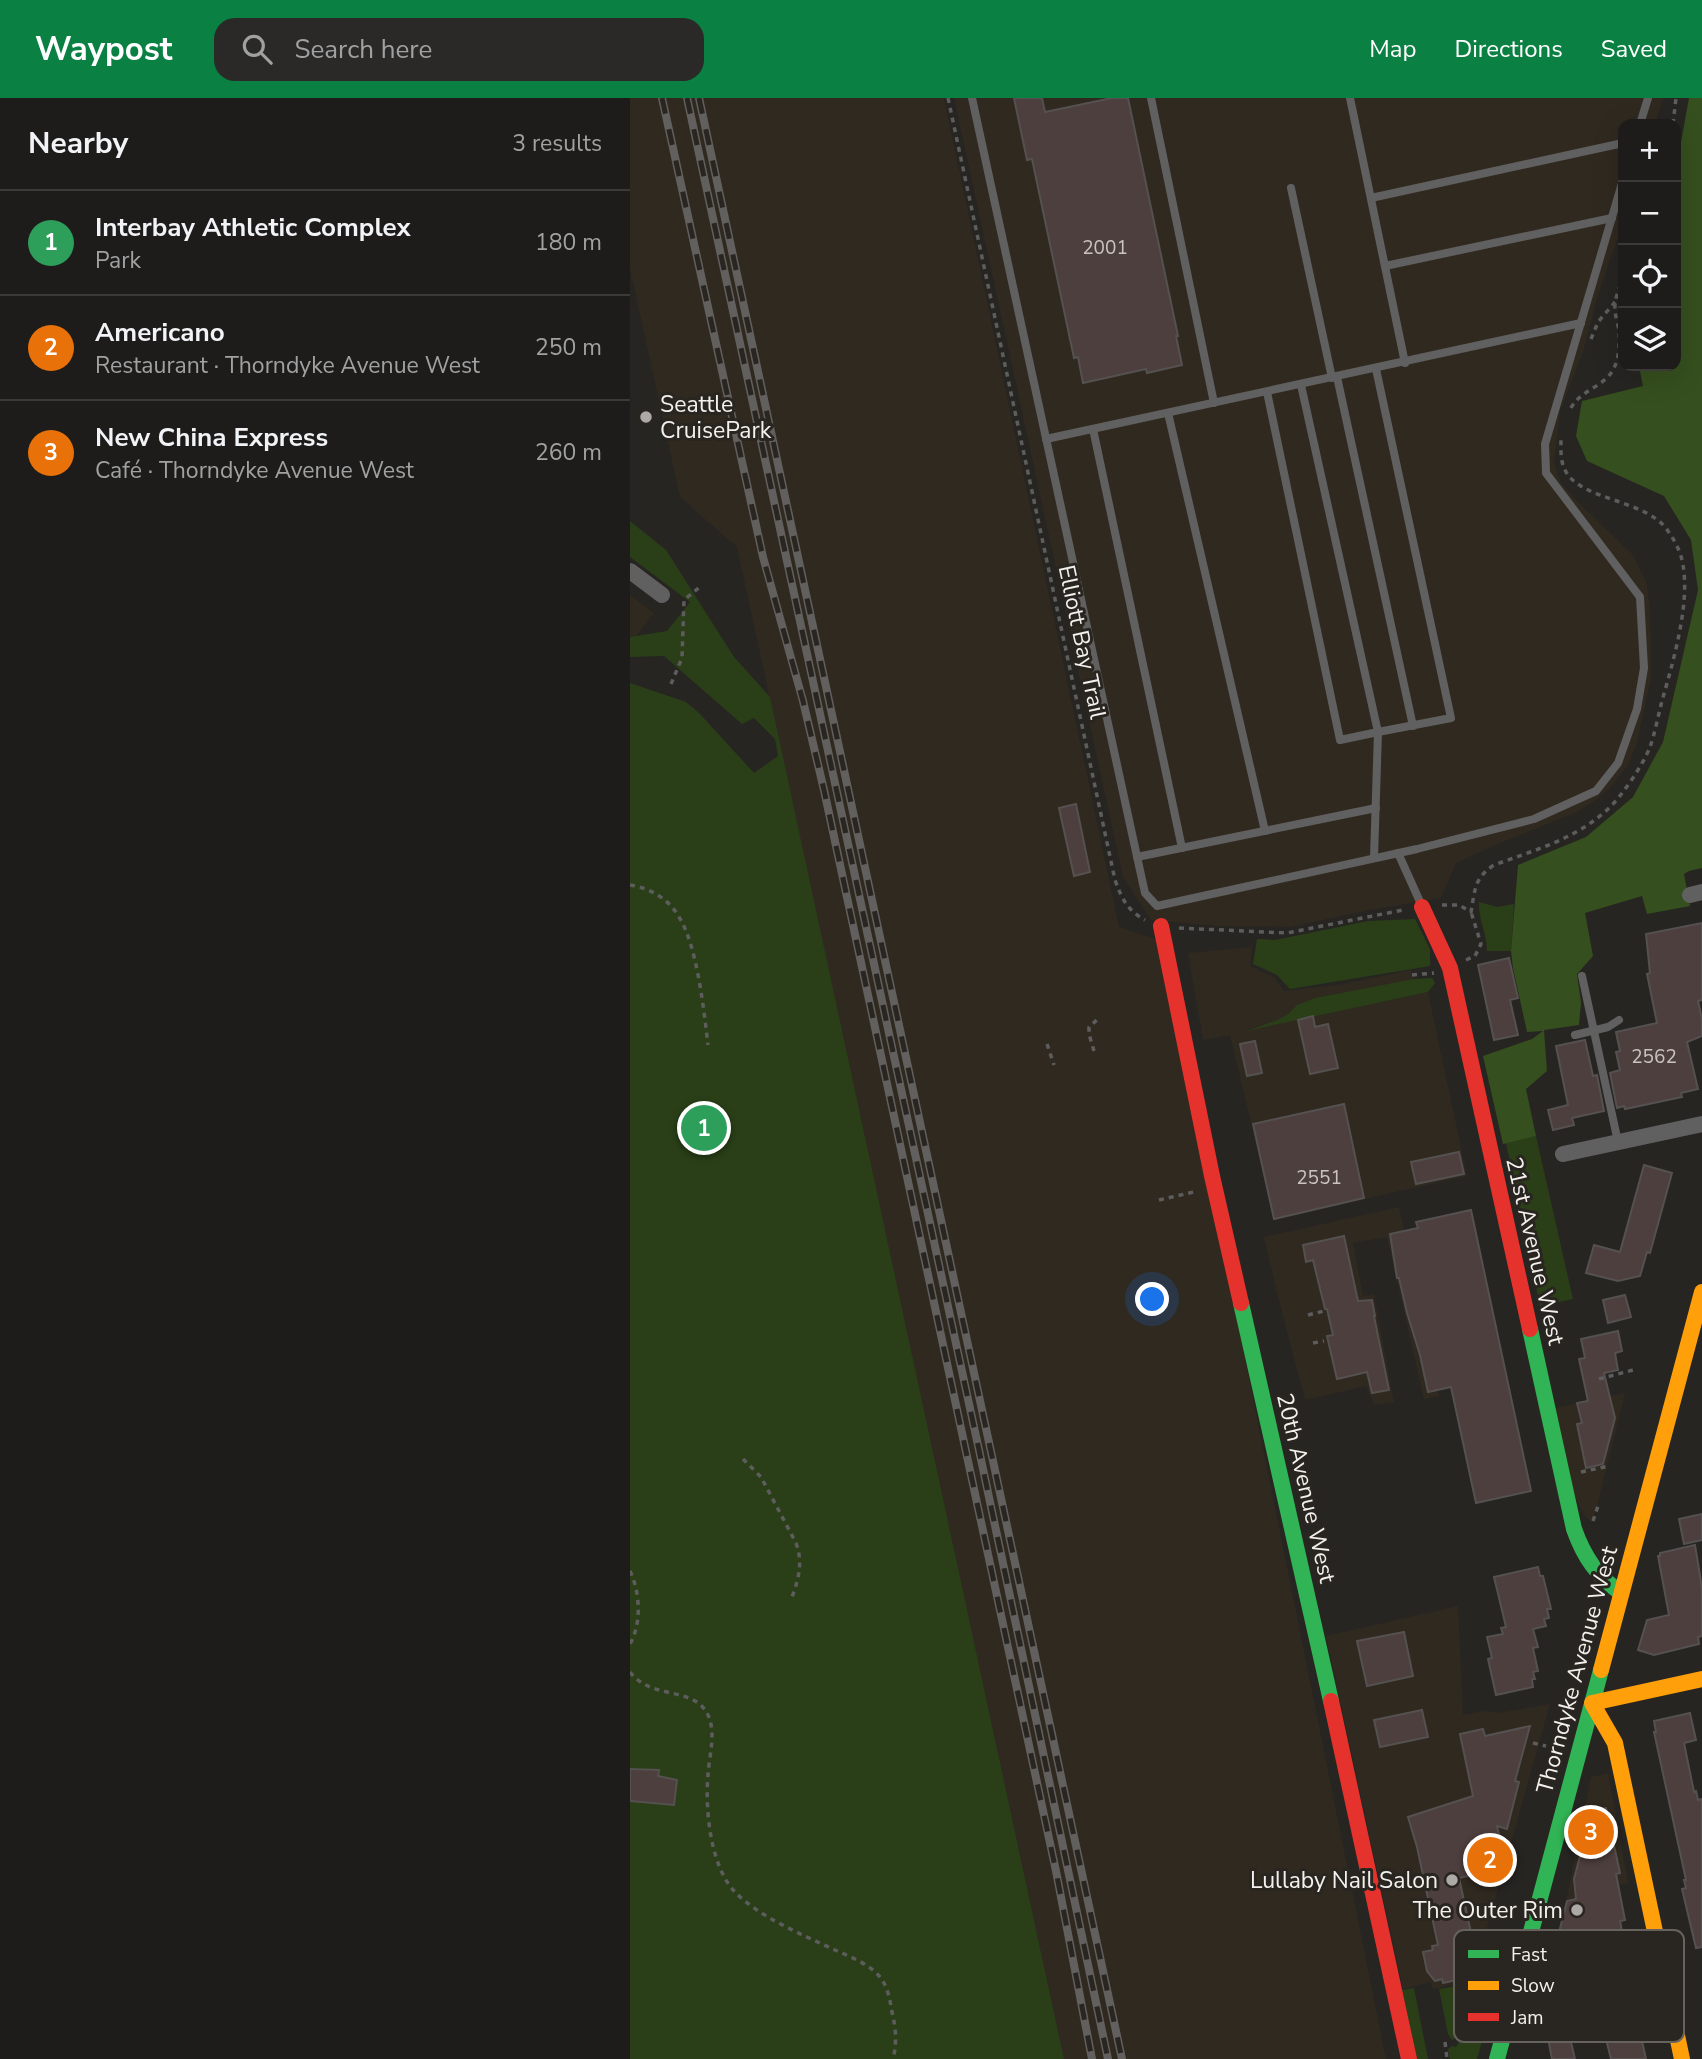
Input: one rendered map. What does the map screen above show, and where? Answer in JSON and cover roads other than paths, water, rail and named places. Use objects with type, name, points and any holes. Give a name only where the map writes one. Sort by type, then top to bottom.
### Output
[{"type":"street","points":[[630,571],[662,595]]},
{"type":"street","name":"21st Avenue West","points":[[1415,908],[1450,968],[1574,1529],[1582,1553],[1589,1563],[1609,1585],[1622,1593]]},
{"type":"street","name":"20th Avenue West","points":[[1161,926],[1214,1186],[1348,1775],[1409,2059]]},
{"type":"street","points":[[1563,1154],[1702,1124]]},
{"type":"street","name":"Thorndyke Avenue West","points":[[1531,1930],[1702,1292]]},
{"type":"street","points":[[1655,1930],[1615,1743],[1592,1703],[1702,1679]]},
{"type":"street","name":"Thorndyke Avenue West","points":[[1497,2059],[1502,2042]]},
{"type":"lane","points":[[972,98],[1145,893],[1157,906],[1398,853],[1534,819],[1596,791],[1618,763],[1637,709],[1644,668],[1640,597],[1546,472],[1545,444],[1622,182]]},
{"type":"lane","points":[[1151,98],[1214,403]]},
{"type":"lane","points":[[1350,98],[1405,363]]},
{"type":"lane","points":[[1642,119],[1648,98]]},
{"type":"lane","points":[[1371,198],[1618,144]]},
{"type":"lane","points":[[1291,188],[1412,726]]},
{"type":"lane","points":[[1385,266],[1612,218]]},
{"type":"lane","points":[[1046,439],[1581,323]]},
{"type":"lane","points":[[1267,392],[1340,740],[1451,718],[1376,369]]},
{"type":"lane","points":[[1301,385],[1378,733],[1374,858]]},
{"type":"lane","points":[[1168,413],[1265,831]]},
{"type":"lane","points":[[1093,429],[1182,848]]},
{"type":"lane","points":[[1137,858],[1376,808]]},
{"type":"lane","points":[[1398,853],[1415,908]]},
{"type":"lane","points":[[1582,976],[1618,1142]]},
{"type":"lane","points":[[1575,1035],[1608,1027],[1619,1020]]},
{"type":"railway","points":[[662,98],[763,557],[803,701],[824,790],[1056,1871],[1092,2059]]},
{"type":"railway","points":[[687,98],[1108,2059]]},
{"type":"railway","points":[[699,98],[1122,2059]]},
{"type":"place","name":"Seattle CruisePark","points":[[646,417]]},
{"type":"place","name":"Interbay Athletic Complex","points":[[704,1128]]},
{"type":"place","name":"New China Express","points":[[1591,1832]]},
{"type":"place","name":"Americano","points":[[1490,1860]]},
{"type":"place","name":"Lullaby Nail Salon","points":[[1452,1880]]},
{"type":"place","name":"The Outer Rim","points":[[1577,1910]]}]
